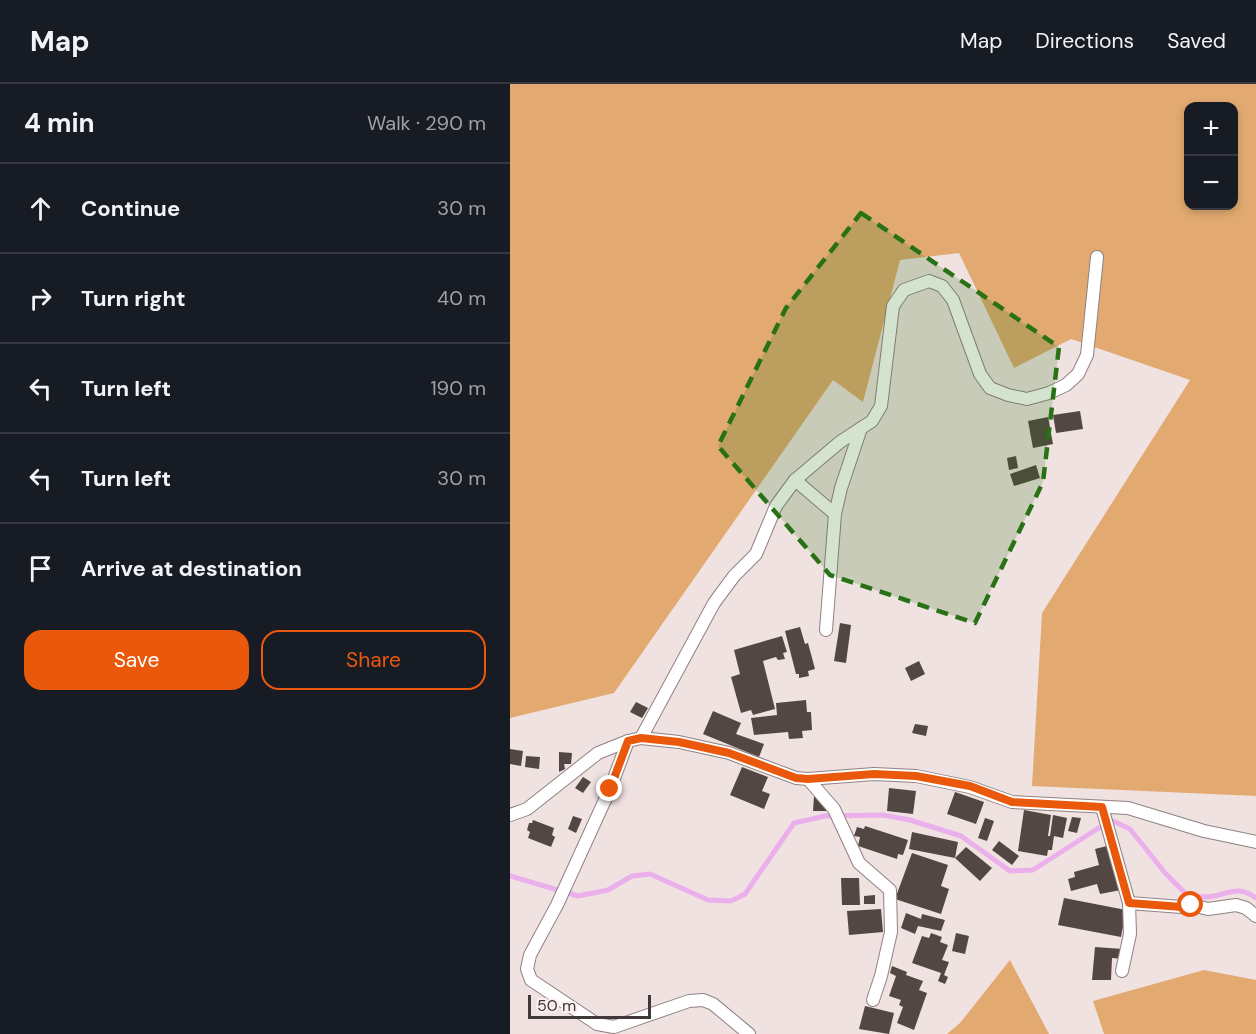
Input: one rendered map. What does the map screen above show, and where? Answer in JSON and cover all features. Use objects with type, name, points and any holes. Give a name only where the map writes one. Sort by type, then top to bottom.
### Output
[{"type":"street","points":[[641,738],[714,603],[734,576],[756,554],[776,506],[795,480],[840,442],[872,421],[881,406],[893,306],[904,290],[929,281],[942,286],[953,300],[980,374],[990,388],[1008,396],[1027,399],[1066,385],[1078,374],[1087,355],[1097,257]]},
{"type":"street","points":[[826,630],[835,514],[861,428]]},
{"type":"street","points":[[795,480],[835,514]]},
{"type":"street","points":[[510,815],[527,809],[598,753],[641,738],[679,742],[729,753],[783,774],[808,779],[874,774],[916,776],[970,786],[1012,802],[1103,810],[1128,808],[1204,831],[1256,842]]},
{"type":"street","points":[[628,741],[610,789],[557,905],[530,955],[527,969],[531,980],[597,1024],[614,1027],[689,1001],[704,1000],[713,1004],[749,1034]]},
{"type":"street","points":[[808,779],[834,809],[859,863],[890,890],[891,932],[873,1000]]},
{"type":"street","points":[[1103,810],[1129,903],[1130,934],[1122,971]]},
{"type":"street","points":[[1129,903],[1182,907],[1191,905],[1208,909],[1236,905],[1246,908],[1256,916]]},
{"type":"highlighted area","points":[[861,213],[1059,347],[1043,482],[975,623],[830,575],[718,446],[786,308]]},
{"type":"shaded area","points":[[510,84],[1256,84],[1256,796],[1032,786],[1042,613],[1190,380],[1071,339],[1014,368],[959,253],[900,260],[863,402],[833,380],[614,693],[510,718]]},
{"type":"shaded area","points":[[1010,960],[1049,1034],[947,1034],[960,1023]]},
{"type":"shaded area","points":[[1204,970],[1256,980],[1256,1034],[1104,1034],[1093,1001]]},
{"type":"building","points":[[1080,411],[1083,429],[1056,433],[1053,415]]},
{"type":"building","points":[[1048,417],[1053,444],[1033,448],[1028,421]]},
{"type":"building","points":[[1016,456],[1018,468],[1009,470],[1007,458]]},
{"type":"building","points":[[1036,465],[1040,478],[1014,486],[1010,474]]},
{"type":"building","points":[[840,623],[851,625],[846,663],[834,661]]},
{"type":"building","points":[[800,627],[805,644],[808,643],[815,669],[808,671],[809,676],[799,678],[785,631]]},
{"type":"building","points":[[782,636],[787,652],[783,653],[785,659],[778,660],[776,657],[763,661],[775,709],[753,715],[751,710],[741,713],[731,677],[740,674],[734,650]]},
{"type":"building","points":[[919,661],[925,674],[911,681],[905,668]]},
{"type":"building","points":[[806,700],[807,712],[811,712],[812,730],[802,731],[803,738],[789,739],[788,732],[754,735],[751,718],[777,715],[776,703]]},
{"type":"building","points":[[636,702],[648,708],[642,718],[630,712]]},
{"type":"building","points":[[713,711],[741,723],[736,734],[764,744],[759,757],[703,734]]},
{"type":"building","points":[[915,724],[928,726],[926,736],[912,733]]},
{"type":"building","points":[[510,749],[523,751],[521,766],[510,764]]},
{"type":"building","points":[[559,752],[572,753],[571,764],[564,764],[565,769],[559,772]]},
{"type":"building","points":[[526,756],[540,757],[539,769],[525,767]]},
{"type":"building","points":[[742,767],[768,777],[762,791],[770,794],[764,809],[730,795]]},
{"type":"building","points":[[583,777],[591,782],[583,793],[575,788]]},
{"type":"building","points":[[889,788],[916,791],[913,814],[887,811]]},
{"type":"building","points":[[955,792],[984,802],[976,824],[947,814]]},
{"type":"building","points":[[814,796],[827,811],[813,811]]},
{"type":"building","points":[[1024,810],[1051,815],[1048,836],[1050,836],[1053,815],[1067,818],[1063,838],[1054,836],[1052,850],[1048,850],[1047,856],[1018,851]]},
{"type":"building","points":[[573,816],[582,819],[576,833],[568,829]]},
{"type":"building","points":[[1072,817],[1081,818],[1077,833],[1068,831]]},
{"type":"building","points":[[985,818],[994,821],[987,841],[978,838]]},
{"type":"building","points":[[533,820],[554,828],[552,835],[555,837],[551,847],[528,838],[530,832],[527,830],[529,823]]},
{"type":"building","points":[[865,826],[908,840],[903,855],[898,854],[897,859],[858,846],[860,837],[854,836],[857,827],[864,829]]},
{"type":"building","points":[[912,832],[958,842],[955,858],[909,849]]},
{"type":"building","points":[[999,841],[1019,856],[1012,865],[992,850]]},
{"type":"building","points":[[1111,845],[1121,890],[1100,894],[1097,884],[1071,891],[1068,879],[1075,877],[1074,872],[1099,865],[1095,849]]},
{"type":"building","points":[[966,847],[992,868],[980,881],[955,858]]},
{"type":"building","points":[[912,853],[948,865],[941,886],[949,889],[941,914],[895,899]]},
{"type":"building","points":[[841,878],[859,878],[860,905],[842,905]]},
{"type":"building","points":[[875,895],[875,904],[864,904],[864,896]]},
{"type":"building","points":[[1064,898],[1126,910],[1121,937],[1058,925]]},
{"type":"building","points":[[881,909],[883,932],[849,935],[847,911]]},
{"type":"building","points":[[906,913],[921,919],[922,914],[945,920],[941,931],[918,926],[915,934],[901,928]]},
{"type":"building","points":[[931,933],[942,937],[940,942],[948,945],[942,960],[949,962],[944,975],[948,977],[945,984],[938,981],[941,973],[912,963],[922,936],[929,938]]},
{"type":"building","points":[[956,933],[969,936],[965,954],[952,951]]},
{"type":"building","points":[[1095,947],[1123,949],[1123,959],[1112,958],[1111,980],[1092,980]]},
{"type":"building","points":[[892,966],[907,972],[906,975],[923,981],[919,990],[927,993],[914,1030],[897,1023],[903,1007],[899,1005],[901,1000],[889,996],[896,976],[890,973]]},
{"type":"building","points":[[865,1006],[894,1013],[889,1034],[859,1029]]},
{"type":"waterway","points":[[510,876],[578,896],[608,890],[632,876],[650,874],[708,900],[731,901],[745,894],[794,823],[825,816],[883,815],[910,820],[961,836],[1010,871],[1033,870],[1113,821],[1130,829],[1166,874],[1187,895],[1208,897],[1237,891],[1256,898]]},
{"type":"route","points":[[610,789],[628,741],[641,738],[679,742],[729,753],[796,778],[874,774],[916,776],[970,786],[1012,802],[1102,807],[1129,903],[1182,907],[1191,905]]}]
